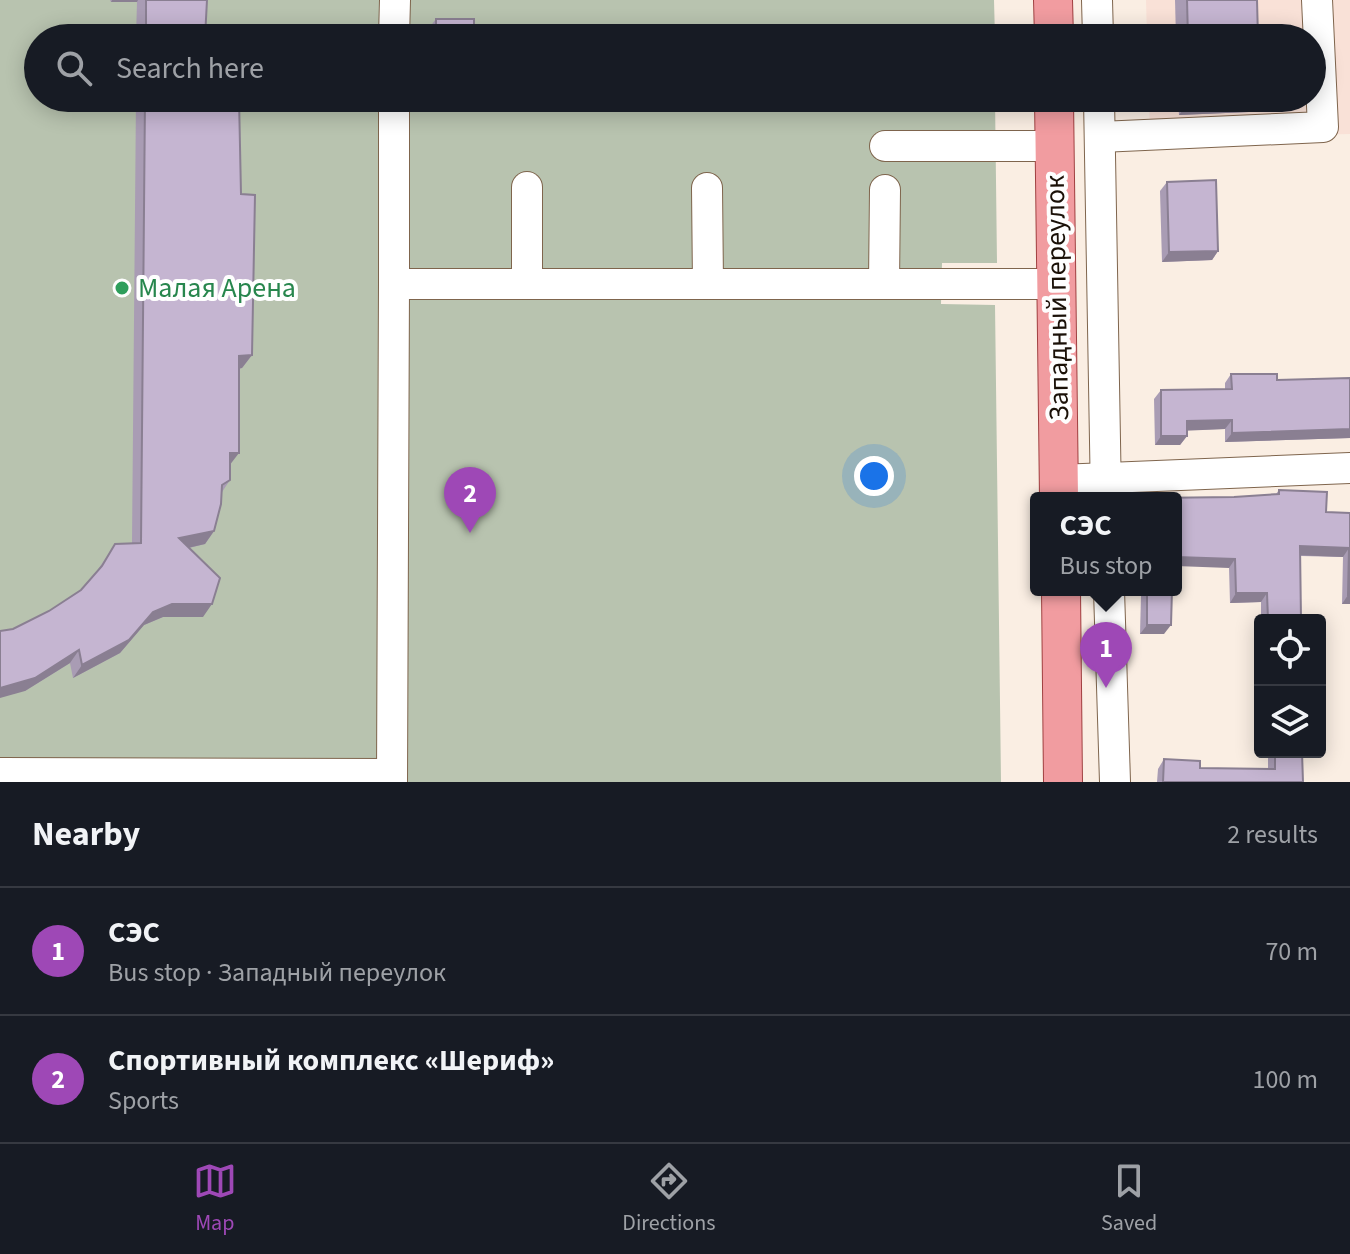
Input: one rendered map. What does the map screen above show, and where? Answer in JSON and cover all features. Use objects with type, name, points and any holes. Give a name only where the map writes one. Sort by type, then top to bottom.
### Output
[{"type":"main road","points":[[1053,0],[1054,24]]},
{"type":"main road","name":"Западный переулок","points":[[1054,112],[1059,489]]},
{"type":"main road","points":[[1061,596],[1063,782]]},
{"type":"street","points":[[394,24],[395,0]]},
{"type":"street","points":[[1097,0],[1098,24]]},
{"type":"street","points":[[1317,0],[1318,24]]},
{"type":"street","points":[[0,773],[392,778],[394,112]]},
{"type":"street","points":[[1099,112],[1106,489]]},
{"type":"street","points":[[1100,137],[1323,127],[1322,112]]},
{"type":"street","points":[[885,146],[1055,146]]},
{"type":"street","points":[[527,187],[527,284]]},
{"type":"street","points":[[707,188],[708,284]]},
{"type":"street","points":[[884,284],[885,190]]},
{"type":"street","points":[[394,284],[1057,284]]},
{"type":"street","points":[[1059,489],[1106,489],[1350,468]]},
{"type":"street","points":[[1109,596],[1115,782]]},
{"type":"shaded area","points":[[1146,0],[1350,0],[1350,134],[1150,139],[1149,112],[1326,112],[1326,24],[1147,24]]},
{"type":"green space","points":[[0,0],[994,0],[995,24],[24,24],[24,112],[995,112],[997,263],[942,263],[941,304],[995,305],[1001,782],[0,782]]},
{"type":"building","points":[[146,0],[207,0],[206,24],[146,24]]},
{"type":"building","points":[[1187,0],[1257,0],[1258,24],[1188,24]]},
{"type":"building","points":[[436,19],[474,19],[474,24],[436,24]]},
{"type":"building","points":[[145,112],[239,112],[241,194],[255,195],[252,355],[239,356],[239,453],[230,453],[230,480],[222,485],[214,531],[179,538],[220,578],[212,604],[172,604],[153,612],[129,640],[82,665],[79,650],[35,678],[0,688],[0,631],[13,629],[49,611],[81,590],[102,566],[115,544],[141,543]]},
{"type":"building","points":[[1216,180],[1218,251],[1169,252],[1167,182]]},
{"type":"building","points":[[1231,374],[1277,374],[1277,380],[1350,378],[1350,429],[1232,433],[1232,420],[1187,421],[1187,436],[1161,436],[1161,390],[1232,389]]},
{"type":"building","points":[[1279,490],[1327,492],[1326,512],[1350,513],[1350,595],[1349,548],[1300,546],[1301,614],[1268,614],[1267,593],[1236,593],[1235,559],[1182,557],[1182,498],[1279,494]]},
{"type":"building","points":[[1147,596],[1172,596],[1171,625],[1147,625]]},
{"type":"building","points":[[1275,758],[1302,758],[1303,782],[1163,782],[1164,759],[1200,761],[1200,768],[1275,769]]},
{"type":"place","name":"Малая Арена","points":[[122,288]]},
{"type":"place","name":"Спортивный комплекс «Шериф»","points":[[470,533]]},
{"type":"place","name":"СЭС","points":[[1106,688]]}]
